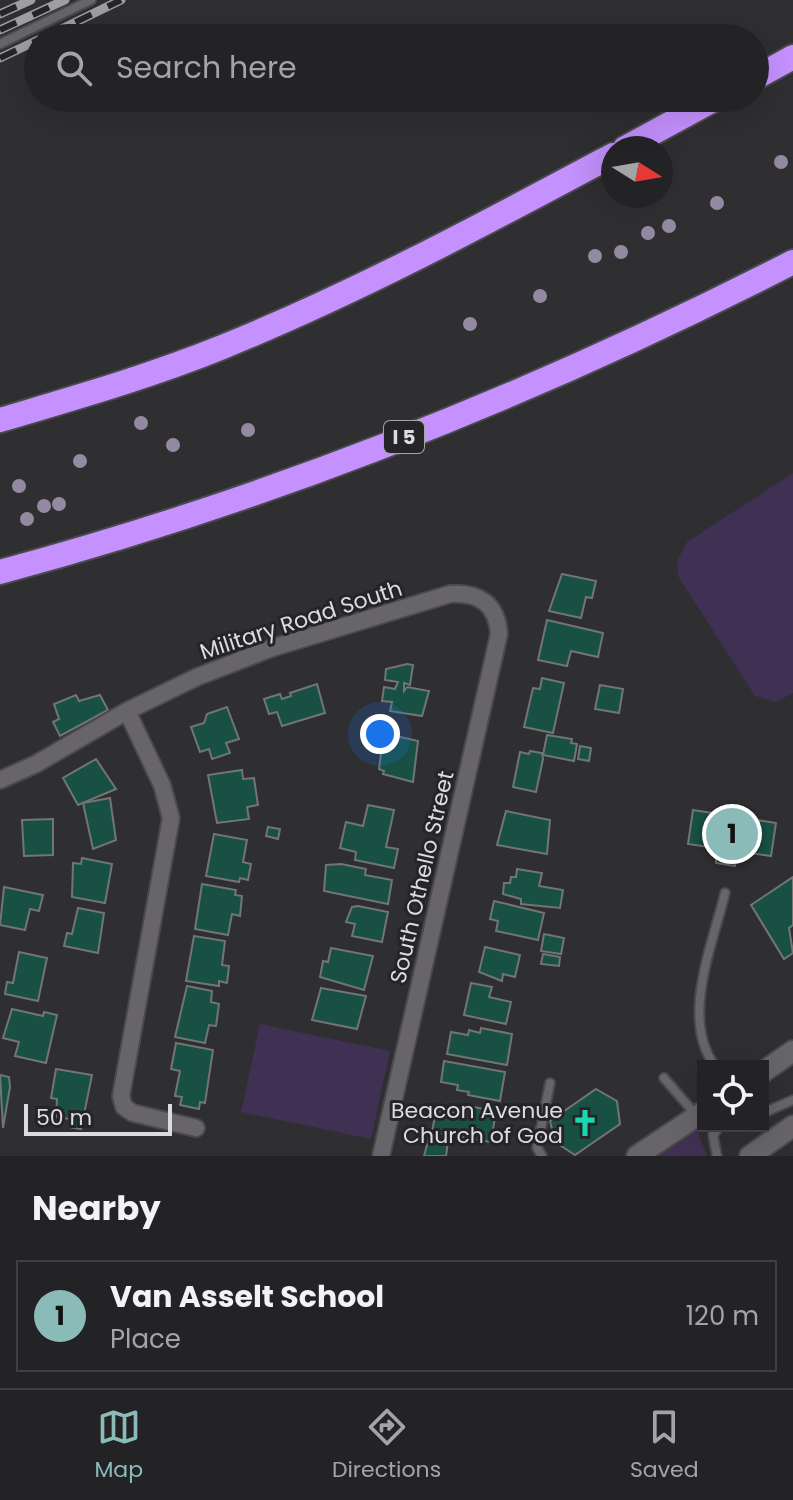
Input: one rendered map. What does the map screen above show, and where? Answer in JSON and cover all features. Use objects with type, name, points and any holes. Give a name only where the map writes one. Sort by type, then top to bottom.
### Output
[{"type":"highway","points":[[769,70],[793,57]]},
{"type":"highway","points":[[647,136],[691,112]]},
{"type":"highway","points":[[0,420],[115,386],[218,349],[320,305],[478,228],[601,161]]},
{"type":"highway","name":"I 5","points":[[0,572],[148,528],[386,445],[575,367],[793,262]]},
{"type":"main road","points":[[769,1068],[793,1051]]},
{"type":"main road","points":[[637,1156],[697,1116]]},
{"type":"main road","points":[[758,1153],[793,1126]]},
{"type":"street","name":"Military Road South","points":[[0,780],[36,764],[127,711],[197,677],[272,648],[450,594],[474,595],[492,608]]},
{"type":"street","name":"South Othello Street","points":[[381,1156],[499,634],[498,620],[492,608]]},
{"type":"street","points":[[127,711],[162,785],[171,818],[121,1096],[124,1107],[133,1113],[196,1128]]},
{"type":"lane","points":[[41,24],[91,0]]},
{"type":"lane","points":[[0,44],[24,32]]},
{"type":"lane","points":[[711,1060],[705,1052],[699,1007],[725,893]]},
{"type":"lane","points":[[664,1078],[697,1111]]},
{"type":"lane","points":[[542,1156],[537,1148],[550,1083]]},
{"type":"lane","points":[[769,1110],[793,1100]]},
{"type":"lane","points":[[715,1132],[713,1135],[717,1156]]},
{"type":"shaded area","points":[[793,473],[793,693],[776,702],[755,696],[678,576],[677,561],[687,542]]},
{"type":"shaded area","points":[[260,1024],[390,1051],[371,1139],[241,1112]]},
{"type":"shaded area","points":[[696,1127],[707,1156],[654,1156]]},
{"type":"building","points":[[562,574],[596,581],[592,598],[586,597],[581,618],[549,611]]},
{"type":"building","points":[[547,620],[603,633],[598,657],[571,651],[567,666],[538,660]]},
{"type":"building","points":[[413,665],[410,685],[404,683],[404,691],[407,687],[429,691],[422,716],[390,711],[392,702],[382,701],[384,687],[395,689],[398,682],[385,680],[386,669]]},
{"type":"building","points":[[542,678],[564,683],[553,733],[524,727],[533,688],[540,689]]},
{"type":"building","points":[[317,684],[325,713],[282,726],[277,712],[269,714],[264,699],[280,694],[282,699]]},
{"type":"building","points":[[600,685],[623,689],[619,713],[595,709]]},
{"type":"building","points":[[76,695],[79,701],[100,695],[108,710],[60,736],[53,722],[59,719],[54,704]]},
{"type":"building","points":[[227,707],[239,739],[226,743],[230,753],[212,759],[209,749],[200,752],[191,727],[204,723],[207,714]]},
{"type":"building","points":[[392,735],[418,741],[413,782],[383,774],[384,771],[379,769],[382,746],[389,748]]},
{"type":"building","points":[[547,735],[572,739],[571,743],[577,744],[574,761],[543,755]]},
{"type":"building","points":[[580,746],[591,748],[589,761],[578,759]]},
{"type":"building","points":[[530,751],[542,753],[543,759],[536,792],[513,787],[520,752],[529,754]]},
{"type":"building","points":[[96,759],[116,789],[78,805],[63,778]]},
{"type":"building","points":[[242,770],[243,779],[254,778],[258,805],[247,807],[249,819],[217,823],[208,775]]},
{"type":"building","points":[[110,798],[116,840],[93,849],[83,803]]},
{"type":"building","points":[[368,805],[394,810],[386,847],[398,849],[394,868],[355,860],[356,852],[340,848],[346,822],[363,826]]},
{"type":"building","points":[[693,810],[776,823],[771,856],[742,852],[741,857],[736,856],[735,866],[716,863],[716,848],[688,844]]},
{"type":"building","points":[[506,811],[550,820],[547,854],[497,845]]},
{"type":"building","points":[[53,819],[53,855],[24,856],[22,820]]},
{"type":"building","points":[[268,827],[280,829],[278,839],[266,836]]},
{"type":"building","points":[[214,834],[247,840],[243,862],[251,864],[248,880],[240,878],[239,882],[206,876]]},
{"type":"building","points":[[82,858],[112,864],[105,903],[72,897],[73,863],[81,864]]},
{"type":"building","points":[[341,864],[366,869],[365,875],[392,880],[388,904],[324,891],[326,865]]},
{"type":"building","points":[[517,869],[542,873],[539,886],[563,890],[560,908],[521,904],[521,899],[503,894],[504,883],[510,883],[511,877],[516,877]]},
{"type":"building","points":[[793,877],[793,925],[789,928],[793,953],[784,959],[751,905]]},
{"type":"building","points":[[202,884],[236,890],[235,895],[242,896],[240,916],[232,914],[228,935],[195,929]]},
{"type":"building","points":[[4,887],[43,895],[39,911],[30,909],[25,930],[0,925]]},
{"type":"building","points":[[494,901],[544,913],[538,940],[496,931],[498,921],[490,919]]},
{"type":"building","points":[[352,907],[388,912],[382,942],[352,936],[355,924],[346,922]]},
{"type":"building","points":[[78,908],[104,913],[98,953],[64,946],[67,933],[72,934]]},
{"type":"building","points":[[544,934],[564,938],[561,954],[541,951]]},
{"type":"building","points":[[194,936],[225,941],[222,965],[229,966],[227,983],[219,981],[219,986],[186,981]]},
{"type":"building","points":[[485,947],[520,955],[515,977],[503,974],[502,981],[479,972]]},
{"type":"building","points":[[331,948],[373,956],[364,990],[320,977],[323,961],[328,962]]},
{"type":"building","points":[[19,952],[47,958],[38,1001],[5,994],[7,982],[13,983]]},
{"type":"building","points":[[543,954],[560,957],[559,966],[541,964]]},
{"type":"building","points":[[471,983],[492,987],[489,997],[511,1002],[506,1024],[464,1015]]},
{"type":"building","points":[[187,986],[212,991],[211,1002],[219,1004],[216,1026],[209,1025],[205,1043],[175,1037]]},
{"type":"building","points":[[321,988],[366,996],[357,1029],[312,1020]]},
{"type":"building","points":[[12,1009],[43,1016],[44,1012],[57,1015],[46,1063],[15,1056],[19,1042],[3,1038]]},
{"type":"building","points":[[481,1028],[512,1034],[507,1065],[447,1054],[451,1032],[468,1035],[469,1030],[480,1033]]},
{"type":"building","points":[[176,1043],[213,1050],[205,1103],[200,1102],[199,1109],[180,1105],[182,1097],[175,1096],[180,1071],[171,1069]]},
{"type":"building","points":[[444,1061],[505,1072],[500,1101],[468,1095],[469,1092],[457,1090],[458,1085],[441,1082]]},
{"type":"building","points":[[56,1069],[92,1075],[81,1129],[69,1127],[70,1119],[56,1117],[57,1099],[51,1098]]},
{"type":"building","points":[[0,1075],[9,1077],[10,1087],[3,1128]]},
{"type":"building","name":"Beacon Avenue Church of God","points":[[596,1089],[617,1101],[620,1124],[575,1155],[555,1142],[550,1121]]},
{"type":"building","points":[[456,1107],[496,1111],[491,1142],[432,1132],[436,1110],[456,1113]]},
{"type":"building","points":[[429,1138],[448,1142],[446,1156],[424,1156]]},
{"type":"railway","points":[[0,14],[31,0]]},
{"type":"railway","points":[[0,30],[65,0]]},
{"type":"railway","points":[[72,24],[121,0]]},
{"type":"railway","points":[[0,58],[24,47]]},
{"type":"place","name":"Van Asselt School","points":[[732,834]]},
{"type":"place","name":"Beacon Avenue Church of God","points":[[585,1123]]}]
